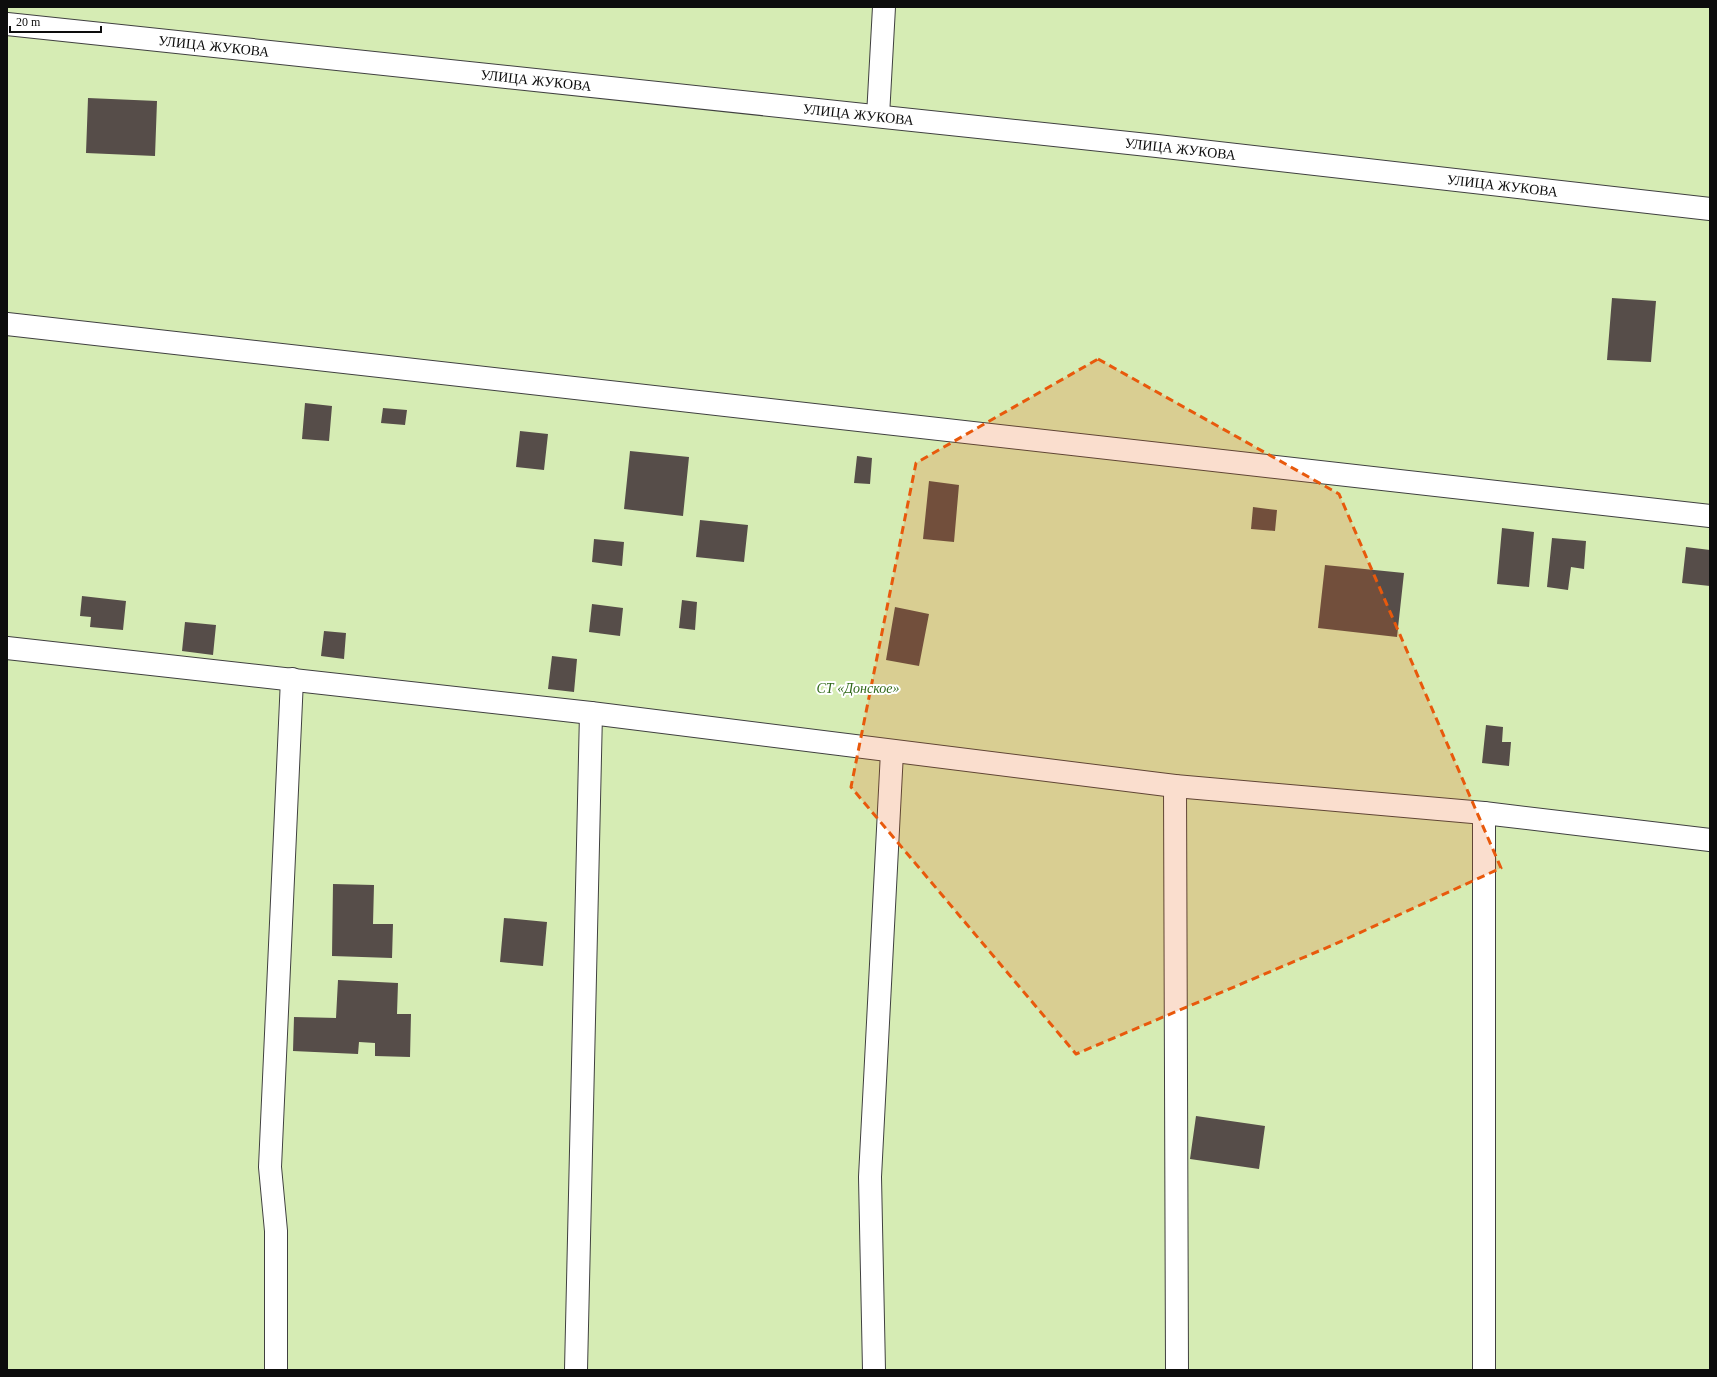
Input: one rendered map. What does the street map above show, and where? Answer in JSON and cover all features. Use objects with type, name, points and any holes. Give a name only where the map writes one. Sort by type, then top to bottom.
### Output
[{"type":"lane","points":[[878,116],[884,7]]},
{"type":"lane","name":"УЛИЦА ЖУКОВА","points":[[7,24],[878,116],[1710,208]]},
{"type":"lane","points":[[7,324],[1710,516]]},
{"type":"lane","points":[[7,648],[591,713],[892,752],[1175,786],[1484,813],[1710,840]]},
{"type":"lane","points":[[276,1370],[276,1231],[270,1167],[292,679]]},
{"type":"lane","points":[[576,1370],[591,713]]},
{"type":"lane","points":[[874,1370],[870,1177],[892,752]]},
{"type":"lane","points":[[1175,786],[1177,1370]]},
{"type":"lane","points":[[1484,813],[1484,1370]]},
{"type":"highlighted area","points":[[1098,359],[1339,494],[1501,868],[1333,945],[1076,1054],[851,787],[916,463]]},
{"type":"green space","name":"СТ «Донское»","points":[[7,7],[1710,7],[1710,1370],[7,1370]]},
{"type":"building","points":[[88,98],[157,101],[155,156],[86,153]]},
{"type":"building","points":[[1612,298],[1656,301],[1651,362],[1607,360]]},
{"type":"building","points":[[305,403],[332,406],[329,441],[302,439]]},
{"type":"building","points":[[383,408],[407,410],[405,425],[381,423]]},
{"type":"building","points":[[520,431],[548,434],[544,470],[516,467]]},
{"type":"building","points":[[630,451],[689,457],[683,516],[624,509]]},
{"type":"building","points":[[857,456],[872,458],[870,484],[854,483]]},
{"type":"building","points":[[929,481],[959,485],[954,542],[923,539]]},
{"type":"building","points":[[1253,507],[1277,510],[1275,531],[1251,529]]},
{"type":"building","points":[[700,520],[748,525],[744,562],[696,557]]},
{"type":"building","points":[[1502,528],[1534,532],[1529,587],[1497,584]]},
{"type":"building","points":[[1552,538],[1586,541],[1584,569],[1571,567],[1568,590],[1547,587]]},
{"type":"building","points":[[594,539],[624,542],[622,566],[592,562]]},
{"type":"building","points":[[1686,547],[1710,550],[1710,586],[1682,583]]},
{"type":"building","points":[[1325,565],[1404,573],[1397,637],[1318,628]]},
{"type":"building","points":[[82,596],[126,601],[123,630],[90,627],[91,617],[80,616]]},
{"type":"building","points":[[682,600],[697,602],[695,630],[679,628]]},
{"type":"building","points":[[592,604],[623,608],[620,636],[589,632]]},
{"type":"building","points":[[895,607],[929,614],[919,666],[886,660]]},
{"type":"building","points":[[185,622],[216,625],[213,655],[182,651]]},
{"type":"building","points":[[324,631],[346,633],[344,659],[321,656]]},
{"type":"building","points":[[552,656],[577,659],[574,692],[548,689]]},
{"type":"building","points":[[1486,725],[1503,727],[1502,742],[1511,742],[1509,766],[1482,763]]},
{"type":"building","points":[[333,884],[374,885],[373,924],[393,924],[392,958],[332,956]]},
{"type":"building","points":[[504,918],[547,922],[543,966],[500,962]]},
{"type":"building","points":[[338,980],[398,983],[397,1014],[411,1014],[410,1057],[375,1056],[375,1043],[359,1042],[358,1054],[293,1051],[294,1017],[336,1018]]},
{"type":"building","points":[[1196,1116],[1265,1126],[1259,1169],[1190,1159]]}]
